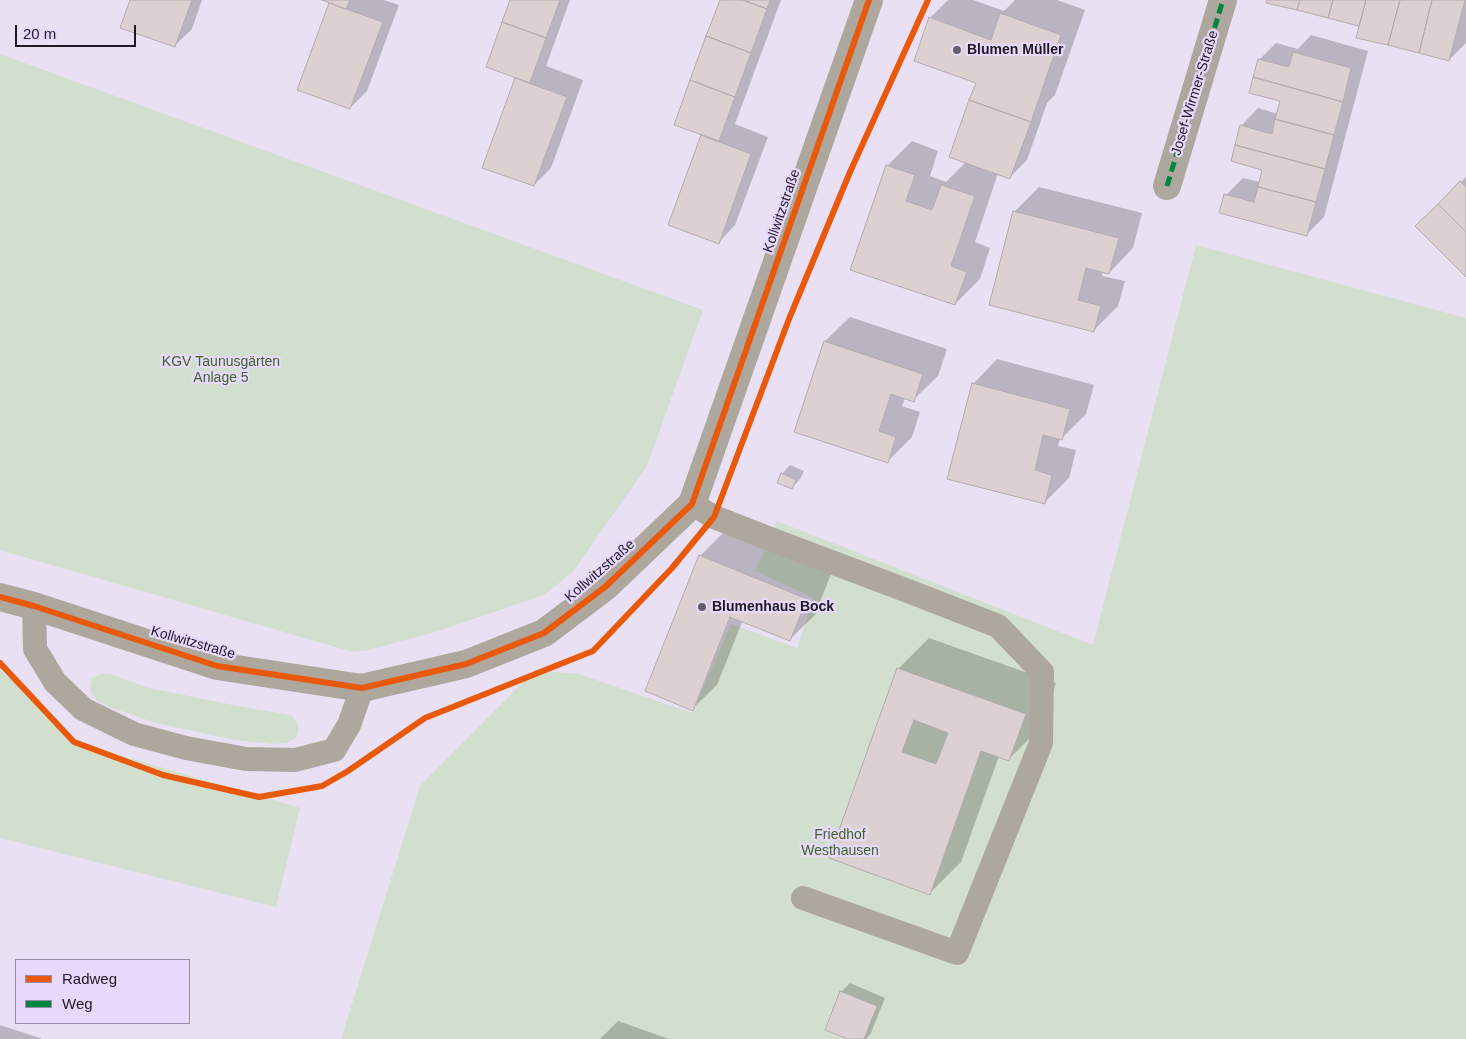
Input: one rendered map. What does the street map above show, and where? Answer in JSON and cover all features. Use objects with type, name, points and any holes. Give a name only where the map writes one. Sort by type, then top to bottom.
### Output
[{"type":"street","name":"Kollwitzstraße","points":[[0,596],[217,666],[362,688],[466,664],[544,633],[605,587],[692,504],[869,0]]},
{"type":"street","name":"Josef-Wirmer-Straße","points":[[1167,186],[1223,0]]},
{"type":"lane","points":[[692,504],[714,517],[998,626],[1042,672],[1041,743],[957,953],[803,898]]},
{"type":"lane","points":[[34,606],[35,650],[55,682],[83,709],[134,734],[186,748],[246,759],[295,760],[334,750],[349,725],[362,688]]},
{"type":"green space","name":"KGV Taunusgärten Anlage 5","points":[[0,54],[703,310],[647,466],[573,572],[544,595],[432,633],[368,650],[353,652],[0,550]]},
{"type":"green space","name":"Friedhof Westhausen","points":[[1196,245],[1466,318],[1466,1039],[341,1039],[420,786],[535,670],[579,674],[692,713],[731,624],[797,648],[814,598],[755,571],[777,521],[1093,645]]},
{"type":"green space","points":[[0,669],[78,743],[300,808],[276,907],[0,838]]},
{"type":"green space","points":[[100,674],[111,674],[149,688],[291,715],[297,722],[299,729],[296,738],[287,743],[271,744],[230,739],[156,723],[112,708],[96,700],[90,690],[92,678]]},
{"type":"building","points":[[130,0],[192,0],[175,47],[120,28]]},
{"type":"building","points":[[322,0],[350,0],[346,9]]},
{"type":"building","points":[[510,0],[560,0],[546,38],[502,22]]},
{"type":"building","points":[[720,0],[743,0],[767,9],[751,53],[706,36]]},
{"type":"building","points":[[743,0],[770,0],[767,9]]},
{"type":"building","points":[[1267,0],[1300,0],[1297,10],[1266,3]]},
{"type":"building","points":[[1300,0],[1333,0],[1328,18],[1297,10]]},
{"type":"building","points":[[1333,0],[1366,0],[1359,26],[1328,18]]},
{"type":"building","points":[[1366,0],[1400,0],[1388,45],[1356,38]]},
{"type":"building","points":[[1400,0],[1432,0],[1419,53],[1388,45]]},
{"type":"building","points":[[1432,0],[1465,0],[1449,61],[1419,53]]},
{"type":"building","points":[[329,3],[383,22],[350,109],[297,90]]},
{"type":"building","points":[[1000,13],[1061,35],[1031,122],[969,100],[976,83],[914,61],[929,17],[991,40]]},
{"type":"building","points":[[502,22],[546,38],[530,83],[486,67]]},
{"type":"building","points":[[706,36],[751,53],[735,97],[690,80]]},
{"type":"building","points":[[1293,52],[1351,68],[1343,102],[1253,77],[1258,59],[1289,67]]},
{"type":"building","points":[[1253,77],[1343,102],[1334,135],[1275,119],[1280,101],[1249,93]]},
{"type":"building","points":[[515,78],[567,97],[534,186],[482,168]]},
{"type":"building","points":[[690,80],[735,97],[719,141],[674,125]]},
{"type":"building","points":[[969,100],[1031,122],[1010,179],[949,157]]},
{"type":"building","points":[[1275,119],[1334,135],[1325,169],[1235,145],[1240,125],[1272,134]]},
{"type":"building","points":[[701,135],[751,154],[719,244],[668,225]]},
{"type":"building","points":[[1235,145],[1325,169],[1316,202],[1258,187],[1262,170],[1231,161]]},
{"type":"building","points":[[886,165],[915,175],[906,201],[932,210],[941,185],[975,196],[951,266],[967,272],[955,305],[850,270]]},
{"type":"building","points":[[1460,181],[1466,187],[1466,232],[1438,204]]},
{"type":"building","points":[[1258,187],[1316,202],[1307,236],[1219,213],[1224,194],[1254,202]]},
{"type":"building","points":[[1438,204],[1466,232],[1466,277],[1415,226]]},
{"type":"building","points":[[1013,211],[1119,238],[1109,274],[1086,268],[1078,300],[1101,306],[1094,332],[989,305]]},
{"type":"building","points":[[824,341],[923,374],[914,402],[891,394],[879,431],[896,437],[888,463],[794,432]]},
{"type":"building","points":[[972,383],[1070,409],[1062,440],[1043,435],[1035,470],[1052,475],[1045,504],[947,479]]},
{"type":"building","points":[[781,473],[796,480],[792,489],[777,483]]},
{"type":"building","points":[[699,555],[807,599],[790,641],[730,617],[693,711],[645,691]]},
{"type":"building","points":[[897,668],[1026,714],[1009,761],[981,751],[930,895],[829,858]],"holes":[[[914,720],[948,733],[936,764],[902,752]]]},
{"type":"building","points":[[840,991],[877,1006],[864,1039],[848,1039],[825,1030]]},
{"type":"marked path","points":[[1167,186],[1223,0]]},
{"type":"cycle path","points":[[0,597],[34,606],[217,666],[362,688],[466,664],[544,633],[605,587],[692,504],[869,0]]},
{"type":"cycle path","points":[[0,663],[74,742],[163,775],[259,797],[322,786],[348,771],[425,718],[593,651],[672,568],[714,517],[789,319],[850,172],[928,0]]},
{"type":"place","name":"Blumen Müller","points":[[957,50]]},
{"type":"place","name":"Blumenhaus Bock","points":[[702,607]]}]
